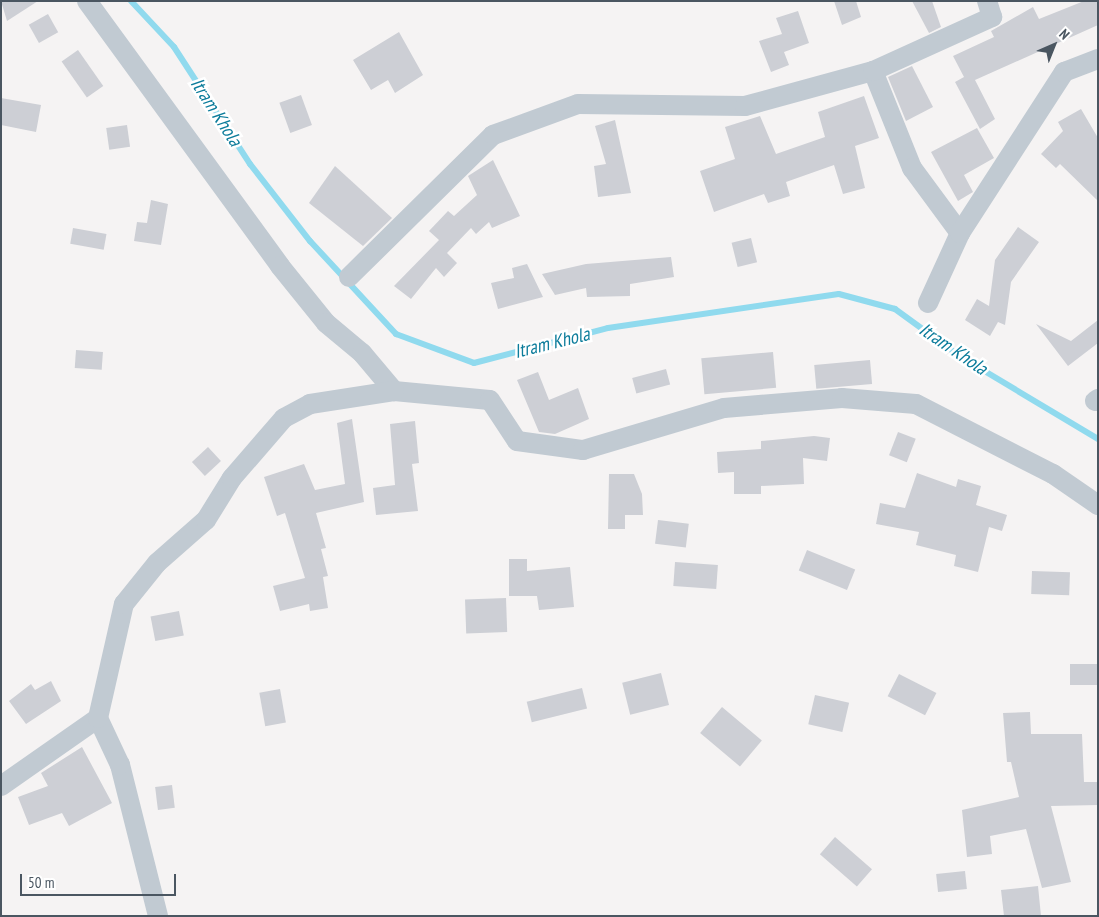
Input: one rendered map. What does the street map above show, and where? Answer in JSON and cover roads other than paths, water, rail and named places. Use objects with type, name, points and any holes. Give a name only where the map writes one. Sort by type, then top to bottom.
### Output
[{"type":"street","points":[[87,1],[280,266],[326,323],[362,353],[394,392]]},
{"type":"street","points":[[349,277],[493,135],[544,114],[578,104],[613,101],[679,108],[746,106],[873,71],[992,17],[987,1]]},
{"type":"street","points":[[928,303],[960,233],[1064,72],[1098,60]]},
{"type":"street","points":[[873,71],[912,168],[960,233]]},
{"type":"street","points":[[158,916],[120,765],[98,718],[118,624],[134,587],[206,520],[219,494],[274,427],[310,404],[394,392],[490,400],[517,441],[583,450],[724,408],[842,398],[916,404],[1053,474],[1098,505]]},
{"type":"street","points":[[1,786],[98,718]]},
{"type":"waterway","name":"Itram Khola","points":[[131,1],[174,47],[250,164],[310,241],[396,334],[474,363],[608,328],[839,294],[895,309],[961,357],[1098,439]]}]
